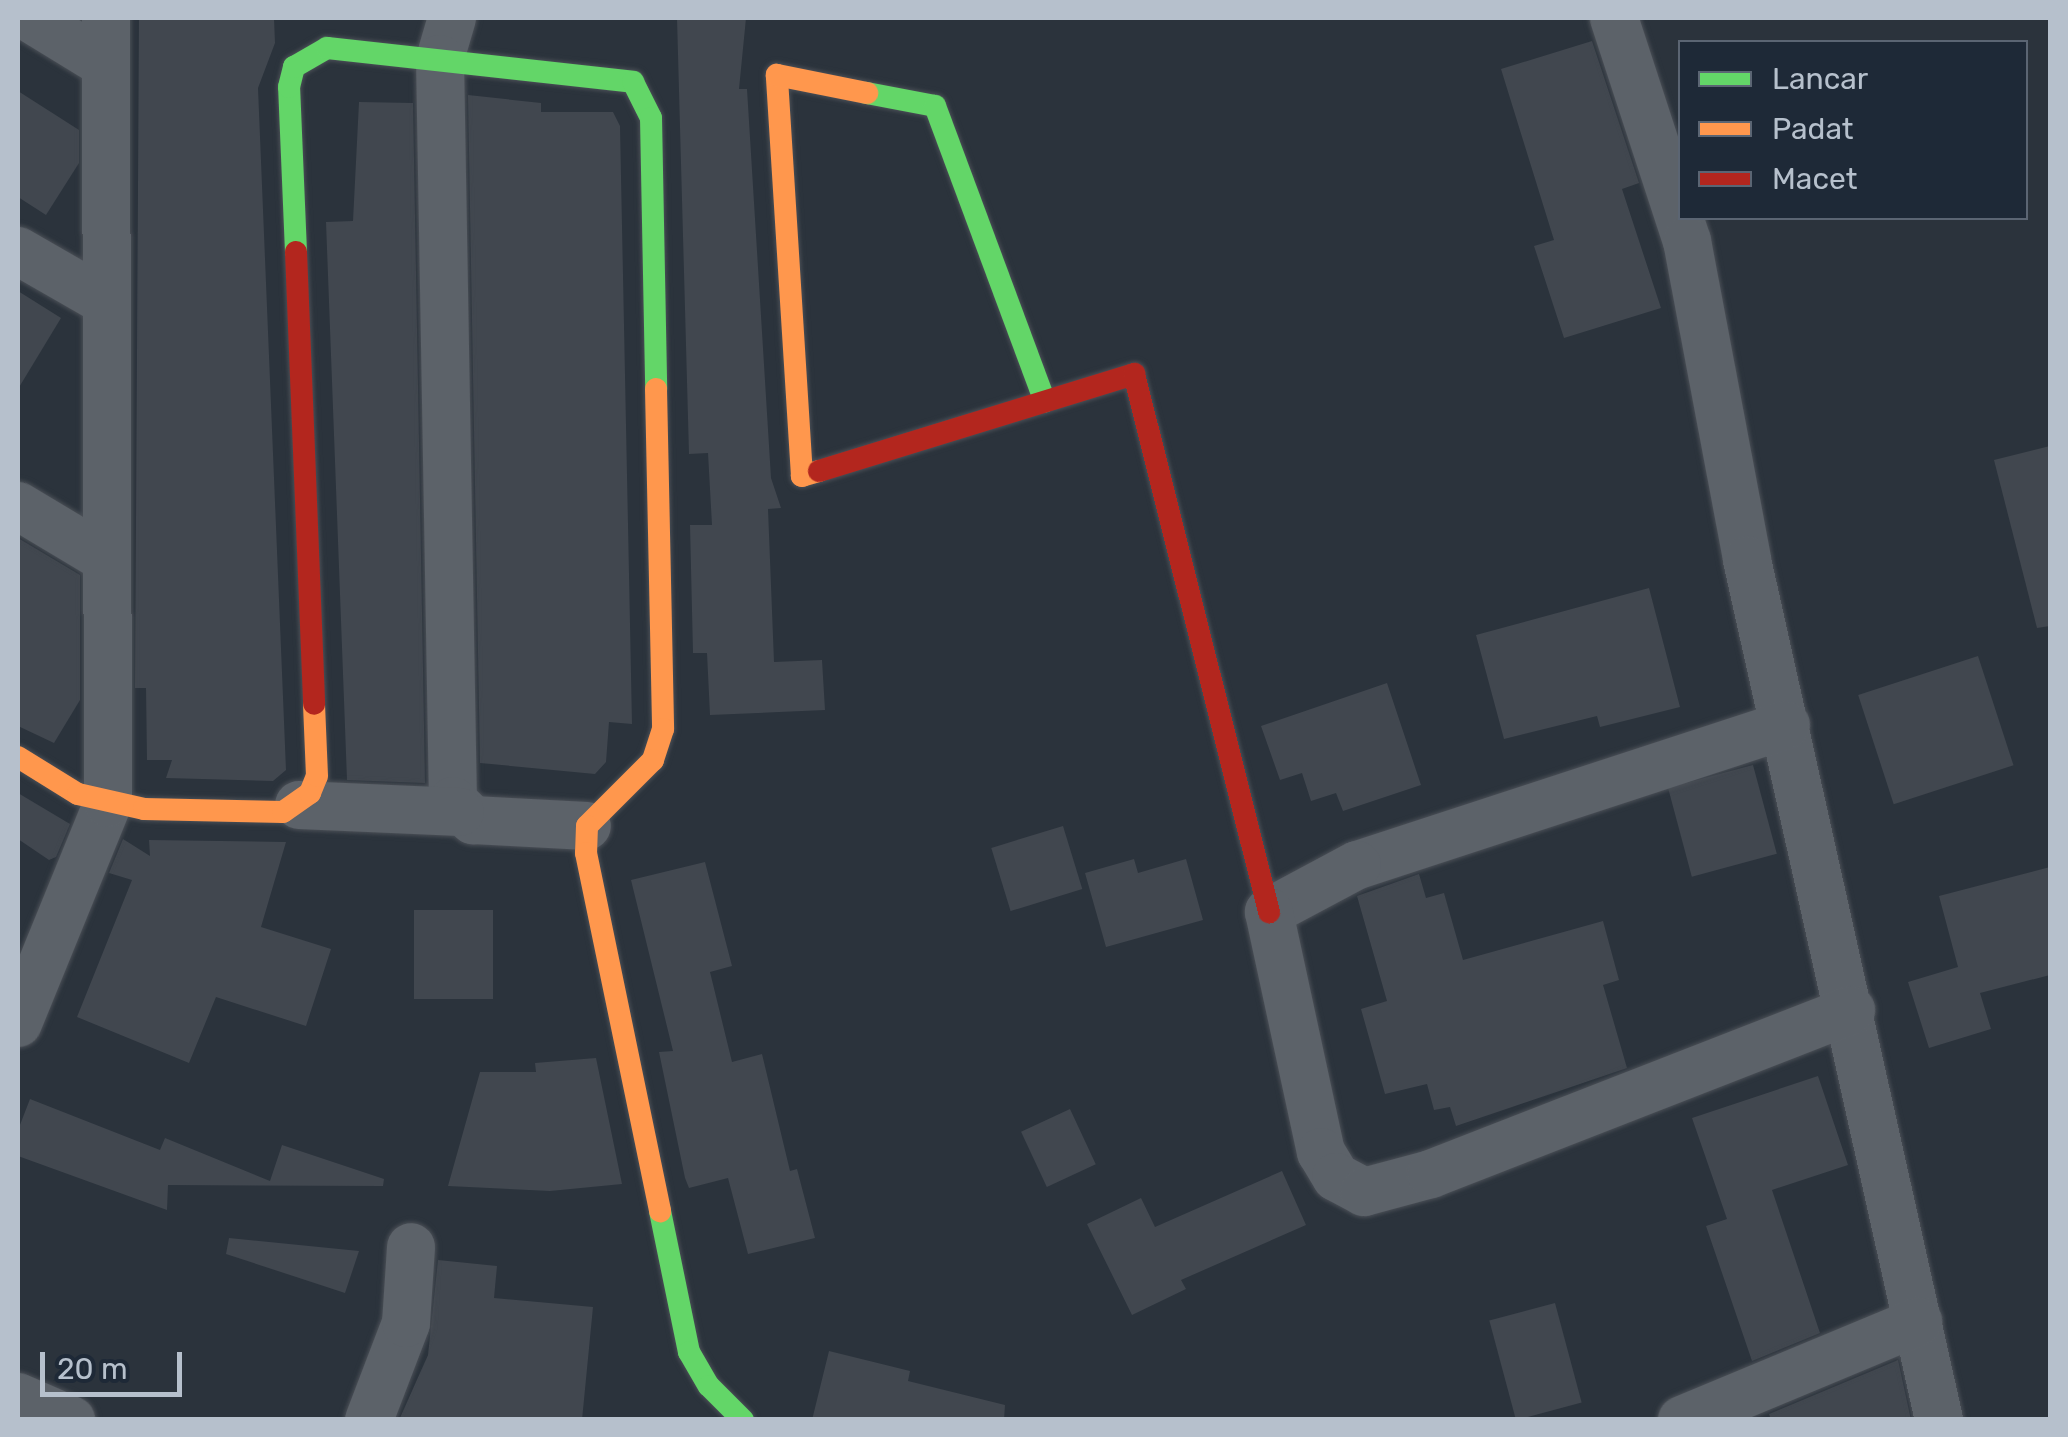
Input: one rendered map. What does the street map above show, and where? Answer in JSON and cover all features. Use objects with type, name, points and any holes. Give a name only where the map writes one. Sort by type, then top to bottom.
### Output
[{"type":"street","points":[[18,1023],[108,802],[105,41],[30,18]]},
{"type":"street","points":[[1614,18],[1678,214]]},
{"type":"street","points":[[446,38],[452,786],[460,812]]},
{"type":"street","points":[[18,757],[78,794],[108,802],[283,812],[298,804],[317,776],[290,88],[294,67],[326,48],[446,38],[633,82],[651,118],[663,728],[654,760],[587,826],[586,853],[689,1352],[709,1386],[744,1420]]},
{"type":"street","points":[[1045,401],[935,106],[777,75],[802,476],[1134,374],[1269,912],[1321,1152],[1336,1177],[1364,1192],[1431,1174],[1851,1010]]},
{"type":"street","points":[[1680,220],[1939,1420]]},
{"type":"street","points":[[18,251],[105,301]]},
{"type":"street","points":[[18,506],[105,558]]},
{"type":"street","points":[[1269,912],[1357,866],[1786,725]]},
{"type":"street","points":[[298,804],[460,812],[472,820],[587,826]]},
{"type":"street","points":[[369,1420],[406,1324],[411,1247]]},
{"type":"street","points":[[1682,1420],[1918,1322]]},
{"type":"street","points":[[18,1397],[71,1420]]},
{"type":"building","points":[[274,18],[275,43],[258,88],[286,770],[273,781],[166,778],[172,760],[147,760],[146,688],[135,688],[139,19]]},
{"type":"building","points":[[677,18],[746,18],[739,89],[747,89],[771,478],[781,508],[768,509],[774,662],[822,660],[825,710],[710,715],[707,653],[693,653],[690,525],[712,525],[708,453],[689,454]]},
{"type":"building","points":[[1592,41],[1639,183],[1622,189],[1661,308],[1564,338],[1534,246],[1554,240],[1501,69]]},
{"type":"building","points":[[18,91],[79,130],[79,163],[46,215],[18,197]]},
{"type":"building","points":[[468,95],[541,103],[541,112],[613,112],[620,126],[632,724],[609,722],[606,762],[595,774],[480,763]]},
{"type":"building","points":[[359,102],[413,103],[425,783],[347,780],[326,222],[353,221]]},
{"type":"building","points":[[18,291],[61,318],[18,389]]},
{"type":"building","points":[[2050,446],[2050,626],[2037,628],[1994,460]]},
{"type":"building","points":[[18,538],[80,575],[80,700],[54,743],[18,726]]},
{"type":"building","points":[[1649,588],[1680,707],[1600,727],[1597,716],[1504,739],[1476,635]]},
{"type":"building","points":[[1978,656],[2014,765],[1894,804],[1858,695]]},
{"type":"building","points":[[1387,683],[1421,785],[1343,811],[1336,793],[1311,801],[1302,773],[1280,780],[1261,726]]},
{"type":"building","points":[[1753,765],[1777,854],[1692,877],[1668,788]]},
{"type":"building","points":[[18,793],[70,824],[56,857],[49,860],[18,839]]},
{"type":"building","points":[[1063,826],[1082,889],[1011,911],[991,848]]},
{"type":"building","points":[[123,839],[150,856],[149,840],[286,842],[261,927],[331,949],[306,1026],[216,997],[189,1063],[77,1017],[132,880],[109,873]]},
{"type":"building","points":[[1134,859],[1138,873],[1186,859],[1203,920],[1106,947],[1085,873]]},
{"type":"building","points":[[705,862],[732,966],[710,972],[732,1062],[762,1054],[790,1171],[797,1169],[815,1238],[748,1254],[728,1178],[689,1188],[685,1178],[659,1052],[673,1051],[631,880]]},
{"type":"building","points":[[2050,867],[2050,975],[1980,993],[1991,1029],[1929,1048],[1908,982],[1958,967],[1939,896]]},
{"type":"building","points":[[1419,874],[1426,898],[1444,893],[1463,960],[1603,921],[1619,980],[1603,985],[1627,1068],[1456,1126],[1450,1107],[1434,1110],[1427,1084],[1385,1094],[1361,1009],[1387,1001],[1357,896]]},
{"type":"building","points":[[414,910],[493,910],[493,999],[414,999]]},
{"type":"building","points":[[596,1058],[622,1184],[550,1191],[448,1186],[480,1072],[536,1072],[535,1063]]},
{"type":"building","points":[[1818,1076],[1848,1165],[1772,1190],[1820,1333],[1752,1361],[1706,1226],[1727,1219],[1692,1118]]},
{"type":"building","points":[[30,1099],[160,1150],[165,1138],[270,1181],[282,1145],[384,1179],[383,1186],[168,1185],[167,1210],[18,1156],[18,1130]]},
{"type":"building","points":[[1070,1109],[1096,1164],[1047,1187],[1021,1132]]},
{"type":"building","points":[[1282,1171],[1306,1225],[1181,1280],[1186,1289],[1132,1315],[1087,1224],[1141,1198],[1155,1227]]},
{"type":"building","points":[[229,1238],[359,1251],[345,1293],[226,1254]]},
{"type":"building","points":[[438,1260],[497,1266],[494,1298],[593,1307],[582,1420],[399,1420],[428,1355]]},
{"type":"building","points":[[1555,1303],[1582,1402],[1516,1420],[1489,1321]]},
{"type":"building","points":[[829,1351],[910,1371],[908,1381],[1005,1405],[1004,1420],[812,1420]]},
{"type":"building","points":[[1898,1360],[1911,1420],[1771,1420],[1769,1414]]},
{"type":"traffic: fast","points":[[296,252],[289,87],[294,67],[327,48],[633,82],[651,118],[656,389]]},
{"type":"traffic: fast","points":[[867,93],[935,106],[1045,401]]},
{"type":"traffic: fast","points":[[660,1211],[689,1352],[709,1386],[743,1420]]},
{"type":"traffic: slow","points":[[819,471],[802,476],[777,75],[867,93]]},
{"type":"traffic: slow","points":[[656,389],[663,729],[653,760],[587,826],[586,853],[660,1211]]},
{"type":"traffic: slow","points":[[18,757],[78,794],[144,809],[283,812],[310,793],[317,776],[314,704]]},
{"type":"traffic: jam","points":[[296,252],[314,704]]},
{"type":"traffic: jam","points":[[819,471],[1134,374],[1269,912]]}]
